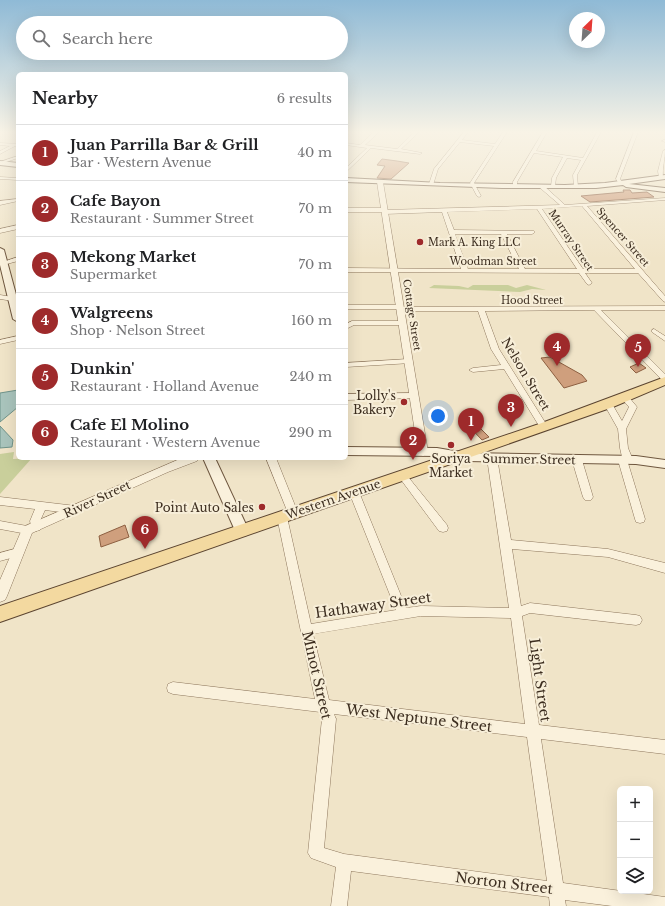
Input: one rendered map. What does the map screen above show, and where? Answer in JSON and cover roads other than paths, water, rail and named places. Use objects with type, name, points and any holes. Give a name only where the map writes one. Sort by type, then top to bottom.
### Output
[{"type":"main road","points":[[597,186],[663,178]]},
{"type":"main road","points":[[348,180],[472,185],[633,187],[665,190]]},
{"type":"main road","points":[[621,183],[633,187]]},
{"type":"main road","points":[[0,250],[16,305]]},
{"type":"main road","name":"Western Avenue","points":[[0,614],[544,427],[625,398],[665,381]]},
{"type":"main road","name":"Summer Street","points":[[348,451],[422,452],[492,458],[626,460],[665,464]]},
{"type":"main road","points":[[210,460],[242,531]]},
{"type":"street","points":[[431,184],[434,174]]},
{"type":"street","points":[[479,174],[472,185],[479,196]]},
{"type":"street","points":[[515,185],[515,182],[520,174]]},
{"type":"street","points":[[553,186],[556,174]]},
{"type":"street","points":[[576,174],[576,186]]},
{"type":"street","points":[[620,174],[618,179],[621,183]]},
{"type":"street","points":[[0,178],[16,179]]},
{"type":"street","name":"Cottage Street","points":[[380,182],[422,452]]},
{"type":"street","points":[[541,186],[564,206]]},
{"type":"street","points":[[348,210],[384,211],[538,207],[665,199]]},
{"type":"street","points":[[0,203],[16,200]]},
{"type":"street","name":"Spencer Street","points":[[583,205],[665,300]]},
{"type":"street","name":"Murray Street","points":[[538,207],[589,283]]},
{"type":"street","points":[[444,210],[465,270]]},
{"type":"street","points":[[0,230],[16,227]]},
{"type":"street","points":[[452,232],[532,232]]},
{"type":"street","points":[[503,232],[523,271]]},
{"type":"street","points":[[3,263],[16,260]]},
{"type":"street","name":"Woodman Street","points":[[348,270],[640,271]]},
{"type":"street","points":[[0,293],[12,295]]},
{"type":"street","points":[[0,297],[12,295]]},
{"type":"street","name":"Hood Street","points":[[348,307],[481,310],[597,310],[665,308]]},
{"type":"street","name":"Nelson Street","points":[[481,310],[492,343],[544,427]]},
{"type":"street","points":[[597,310],[665,378]]},
{"type":"street","points":[[348,326],[352,323],[402,323]]},
{"type":"street","points":[[654,331],[665,339]]},
{"type":"street","points":[[0,342],[16,338]]},
{"type":"street","points":[[348,365],[408,360]]},
{"type":"street","points":[[473,370],[506,367]]},
{"type":"street","points":[[348,397],[414,396]]},
{"type":"street","points":[[622,429],[633,407],[625,398]]},
{"type":"street","points":[[608,404],[622,429],[626,460],[640,519]]},
{"type":"street","name":"Light Street","points":[[492,458],[506,544],[558,906]]},
{"type":"street","name":"River Street","points":[[32,529],[76,510],[164,468],[187,460]]},
{"type":"street","name":"Minot Street","points":[[272,460],[288,515],[306,630],[324,706],[329,719],[316,853],[344,862]]},
{"type":"street","points":[[577,460],[588,497]]},
{"type":"street","points":[[402,476],[443,528]]},
{"type":"street","points":[[354,492],[403,614]]},
{"type":"street","points":[[0,501],[76,510]]},
{"type":"street","points":[[0,596],[18,552],[32,529],[42,506]]},
{"type":"street","points":[[0,525],[32,529]]},
{"type":"street","points":[[506,544],[608,553],[665,568]]},
{"type":"street","points":[[0,557],[18,552]]},
{"type":"street","name":"Hathaway Street","points":[[306,630],[421,611],[515,612],[530,608],[636,620]]},
{"type":"street","name":"West Neptune Street","points":[[173,688],[665,747]]},
{"type":"street","points":[[339,906],[344,862]]},
{"type":"street","name":"Norton Street","points":[[344,862],[665,905]]},
{"type":"water","points":[[16,390],[16,409],[0,422],[0,393]]},
{"type":"water","points":[[0,426],[13,440],[12,447],[0,448]]},
{"type":"place","name":"Mark A. King LLC","points":[[420,242]]},
{"type":"place","name":"Walgreens","points":[[557,366]]},
{"type":"place","name":"Dunkin'","points":[[638,367]]},
{"type":"place","name":"Lolly's Bakery","points":[[404,402]]},
{"type":"place","name":"Mekong Market","points":[[511,427]]},
{"type":"place","name":"Juan Parrilla Bar & Grill","points":[[471,441]]},
{"type":"place","name":"Soriya Market","points":[[451,445]]},
{"type":"place","name":"Cafe Bayon","points":[[413,460]]},
{"type":"place","name":"Point Auto Sales","points":[[262,507]]},
{"type":"place","name":"Cafe El Molino","points":[[145,549]]}]
